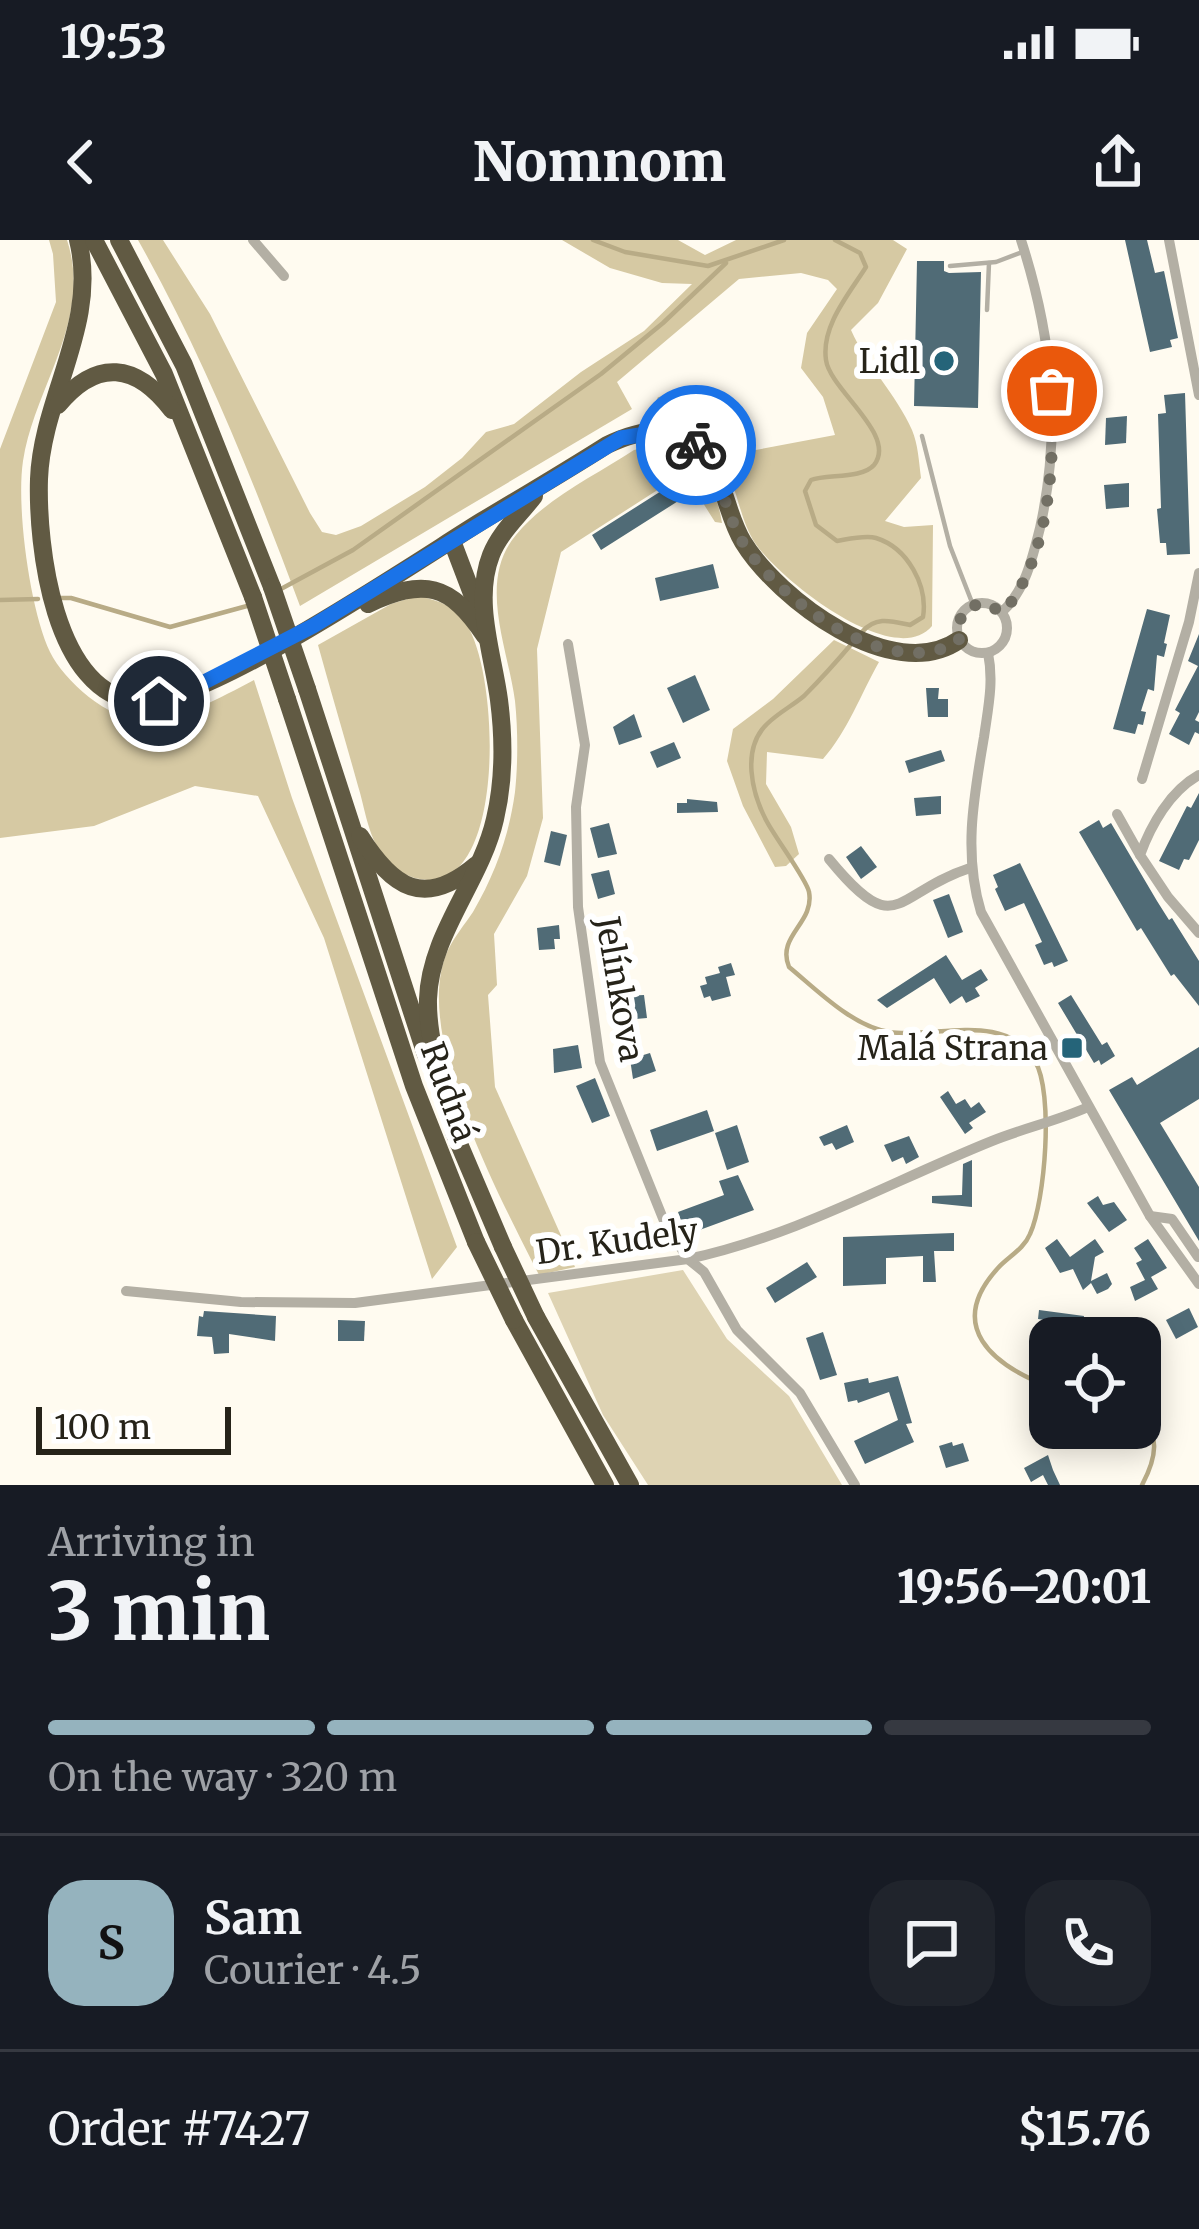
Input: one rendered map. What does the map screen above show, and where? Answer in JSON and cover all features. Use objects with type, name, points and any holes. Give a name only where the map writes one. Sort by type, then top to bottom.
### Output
[{"type":"highway","points":[[78,240],[83,298],[40,460],[44,559],[60,625],[76,658],[95,682],[115,696],[132,701],[169,699],[313,626],[621,438],[649,431],[680,435],[709,460],[736,531],[754,559],[788,594],[883,649],[928,654],[959,640]]},
{"type":"highway","points":[[94,240],[145,335],[188,434]]},
{"type":"highway","name":"Rudná","points":[[119,240],[184,365],[272,587],[458,1142],[536,1317],[630,1485]]},
{"type":"highway","points":[[52,412],[80,383],[118,371],[156,391],[188,434]]},
{"type":"highway","name":"Rudná","points":[[188,434],[253,597],[414,1086],[476,1242],[605,1485]]},
{"type":"highway","points":[[458,1142],[432,1035],[428,993],[440,946],[496,817],[500,706],[484,584],[503,532],[540,487]]},
{"type":"highway","points":[[452,542],[488,640]]},
{"type":"highway","points":[[313,626],[398,591],[421,587],[455,599],[488,640]]},
{"type":"highway","points":[[348,817],[384,871],[409,886],[432,890],[447,886],[480,862]]},
{"type":"street","points":[[253,240],[284,276]]},
{"type":"street","points":[[1169,240],[1199,395]]},
{"type":"street","points":[[1002,612],[1029,572],[1051,461],[1051,364],[1023,245]]},
{"type":"street","points":[[1142,779],[1194,625],[1199,572]]},
{"type":"street","points":[[988,604],[1002,612],[1008,626],[1005,640],[988,653],[975,653],[959,640],[958,620],[973,605],[988,604]]},
{"type":"street","name":"Jelínkova","points":[[568,644],[584,745],[576,807],[578,908],[600,1062],[664,1221],[688,1259],[704,1272],[737,1330],[800,1393],[855,1485]]},
{"type":"street","points":[[988,653],[992,688],[973,806],[970,868],[981,912],[1150,1216],[1199,1284]]},
{"type":"street","points":[[1140,855],[1159,817],[1182,786],[1199,775]]},
{"type":"street","points":[[1117,814],[1168,897],[1199,933]]},
{"type":"street","points":[[829,859],[858,894],[890,908],[970,868]]},
{"type":"street","name":"Dr. Kudely","points":[[126,1291],[241,1302],[355,1303],[688,1259],[760,1240],[993,1140],[1088,1107]]},
{"type":"street","points":[[1150,1216],[1172,1219],[1198,1257],[1185,1266]]},
{"type":"lane","points":[[950,266],[989,263],[1023,245]]},
{"type":"lane","points":[[987,310],[989,263]]},
{"type":"lane","points":[[922,436],[950,547],[973,605]]},
{"type":"shaded area","points":[[49,240],[67,240],[73,298],[68,325],[29,433],[21,481],[23,531],[43,634],[57,663],[77,686],[102,706],[129,718],[157,719],[186,712],[254,680],[292,798],[457,1247],[432,1279],[324,938],[258,796],[195,786],[94,826],[0,838],[0,449],[56,302]]},
{"type":"shaded area","points":[[138,240],[163,240],[210,314],[310,513],[322,532],[336,535],[361,526],[425,487],[486,432],[514,424],[644,331],[692,284],[662,283],[610,268],[562,240],[678,240],[705,255],[736,240],[893,240],[907,249],[878,303],[851,330],[916,441],[921,478],[885,521],[904,527],[933,525],[932,626],[914,637],[892,637],[838,615],[812,597],[755,543],[730,477],[712,448],[690,428],[651,411],[658,397],[679,394],[745,452],[835,435],[823,397],[801,368],[807,333],[837,289],[828,280],[801,273],[739,279],[617,382],[632,409],[300,606],[226,420]]},
{"type":"shaded area","points":[[649,447],[678,454],[699,470],[714,494],[722,523],[715,522],[684,473],[561,552],[537,649],[543,818],[527,876],[494,934],[497,985],[488,995],[495,1087],[575,1267],[539,1275],[465,1115],[441,1025],[439,984],[448,950],[494,869],[515,792],[515,701],[497,594],[504,553],[528,522],[556,499],[634,450]]},
{"type":"shaded area","points":[[417,596],[443,604],[464,621],[476,645],[489,723],[484,811],[472,847],[454,871],[428,880],[398,870],[374,840],[318,645],[391,604]]},
{"type":"shaded area","points":[[834,640],[879,662],[847,725],[823,759],[767,752],[766,784],[791,827],[799,854],[786,866],[775,867],[743,806],[727,761],[733,729],[773,699]]},
{"type":"shaded area","points":[[683,1270],[727,1339],[789,1396],[842,1485],[648,1485],[603,1415],[548,1293]]},
{"type":"building","points":[[1125,240],[1147,240],[1155,273],[1164,271],[1178,338],[1170,340],[1172,347],[1150,352]]},
{"type":"building","points":[[917,261],[944,261],[944,271],[949,273],[981,272],[978,408],[914,406]]},
{"type":"building","points":[[1185,393],[1190,554],[1167,555],[1166,543],[1160,543],[1157,509],[1161,508],[1158,414],[1166,413],[1164,395]]},
{"type":"building","points":[[1127,416],[1126,443],[1105,445],[1106,418]]},
{"type":"building","points":[[688,480],[694,491],[601,550],[592,535],[677,481],[680,485]]},
{"type":"building","points":[[1129,483],[1129,507],[1106,509],[1104,485]]},
{"type":"building","points":[[713,564],[719,588],[660,601],[655,578]]},
{"type":"building","points":[[1147,609],[1170,615],[1164,657],[1157,655],[1154,691],[1148,689],[1141,711],[1146,712],[1143,725],[1138,724],[1135,734],[1113,729]]},
{"type":"building","points":[[1199,634],[1199,712],[1195,720],[1199,734],[1195,732],[1189,745],[1169,734],[1180,713],[1175,710],[1198,666],[1188,661]]},
{"type":"building","points":[[695,675],[710,710],[683,723],[667,688]]},
{"type":"building","points":[[926,688],[939,688],[938,699],[948,699],[948,717],[928,717]]},
{"type":"building","points":[[634,714],[642,737],[619,745],[613,727]]},
{"type":"building","points":[[674,742],[681,758],[657,768],[650,752]]},
{"type":"building","points":[[941,750],[945,761],[909,773],[905,761]]},
{"type":"building","points":[[1199,793],[1199,840],[1179,870],[1159,861],[1187,806],[1191,808]]},
{"type":"building","points":[[941,796],[941,814],[916,816],[914,798]]},
{"type":"building","points":[[687,799],[717,802],[718,812],[677,813],[677,803],[687,803]]},
{"type":"building","points":[[1099,820],[1103,828],[1111,823],[1199,961],[1199,1006],[1171,976],[1141,928],[1137,931],[1079,832]]},
{"type":"building","points":[[609,823],[617,854],[598,858],[590,828]]},
{"type":"building","points":[[551,831],[567,835],[560,866],[544,862]]},
{"type":"building","points":[[861,846],[877,867],[861,879],[846,857]]},
{"type":"building","points":[[1020,863],[1068,961],[1054,967],[1052,962],[1044,965],[1035,945],[1042,942],[1024,903],[1005,911],[995,889],[993,875]]},
{"type":"building","points":[[609,870],[615,894],[598,899],[591,874]]},
{"type":"building","points":[[949,894],[963,932],[948,938],[933,900]]},
{"type":"building","points":[[620,921],[624,996],[644,995],[647,1018],[613,1021],[604,922]]},
{"type":"building","points":[[559,925],[555,949],[539,950],[537,928]]},
{"type":"building","points":[[946,955],[962,980],[981,969],[988,980],[975,988],[980,996],[966,1003],[962,996],[950,1004],[934,978],[887,1008],[877,1000]]},
{"type":"building","points":[[731,963],[735,975],[726,977],[731,996],[704,998],[700,986],[707,984],[705,977]]},
{"type":"building","points":[[1071,995],[1102,1045],[1107,1042],[1115,1056],[1101,1065],[1099,1060],[1094,1063],[1058,1003]]},
{"type":"building","points":[[578,1045],[582,1068],[554,1073],[553,1049]]},
{"type":"building","points":[[1199,1047],[1199,1099],[1160,1123],[1199,1187],[1199,1241],[1109,1090],[1132,1077],[1137,1085]]},
{"type":"building","points":[[650,1053],[656,1071],[633,1079],[630,1059]]},
{"type":"building","points":[[595,1078],[610,1116],[592,1123],[576,1086]]},
{"type":"building","points":[[948,1091],[956,1104],[965,1099],[971,1108],[979,1102],[986,1112],[969,1123],[973,1128],[965,1134],[940,1097]]},
{"type":"building","points":[[707,1110],[714,1131],[657,1151],[650,1130]]},
{"type":"building","points":[[737,1125],[749,1162],[727,1170],[715,1133]]},
{"type":"building","points":[[847,1125],[854,1142],[836,1150],[832,1143],[824,1146],[819,1137]]},
{"type":"building","points":[[909,1136],[919,1157],[906,1164],[903,1157],[892,1162],[884,1145]]},
{"type":"building","points":[[972,1160],[972,1207],[932,1203],[932,1196],[962,1195],[963,1164]]},
{"type":"building","points":[[738,1175],[754,1210],[686,1235],[678,1212],[724,1195],[719,1181]]},
{"type":"building","points":[[1098,1196],[1103,1205],[1114,1202],[1127,1220],[1109,1232],[1087,1203]]},
{"type":"building","points":[[954,1233],[954,1251],[934,1251],[936,1282],[923,1282],[923,1256],[886,1258],[886,1284],[843,1286],[843,1237]]},
{"type":"building","points":[[1057,1239],[1070,1257],[1095,1239],[1104,1252],[1095,1257],[1091,1281],[1107,1273],[1112,1284],[1108,1289],[1097,1294],[1091,1283],[1083,1290],[1073,1269],[1060,1273],[1045,1248]]},
{"type":"building","points":[[1148,1239],[1167,1268],[1151,1277],[1158,1289],[1135,1301],[1130,1287],[1145,1280],[1136,1263],[1142,1260],[1134,1248]]},
{"type":"building","points":[[807,1262],[817,1277],[775,1303],[766,1288]]},
{"type":"building","points":[[1189,1308],[1198,1327],[1176,1339],[1166,1320]]},
{"type":"building","points":[[1039,1310],[1084,1316],[1084,1317],[1038,1317]]},
{"type":"building","points":[[204,1311],[276,1316],[275,1341],[229,1334],[229,1353],[214,1354],[212,1337],[197,1336]]},
{"type":"building","points":[[338,1320],[365,1321],[364,1341],[338,1341]]},
{"type":"building","points":[[823,1332],[837,1375],[820,1380],[806,1338]]},
{"type":"building","points":[[898,1376],[914,1442],[865,1464],[854,1441],[898,1420],[889,1392],[848,1402],[844,1383]]},
{"type":"building","points":[[952,1442],[953,1446],[963,1443],[969,1461],[946,1468],[939,1446]]},
{"type":"building","points":[[1048,1455],[1060,1485],[1048,1485],[1043,1475],[1031,1482],[1024,1468]]},
{"type":"waterway","points":[[593,240],[625,252],[708,266],[784,240]]},
{"type":"waterway","points":[[835,240],[860,253],[866,267],[832,323],[826,360],[870,427],[879,453],[869,469],[811,480],[805,491],[816,525],[837,541],[872,537],[898,550],[919,581],[924,605],[923,617],[910,625],[878,622],[862,632]]},
{"type":"waterway","points":[[279,590],[353,550],[601,374],[726,263]]},
{"type":"waterway","points":[[56,598],[71,598],[170,627],[247,606]]},
{"type":"waterway","points":[[0,600],[38,599]]},
{"type":"waterway","points":[[854,641],[804,696],[767,724],[754,746],[751,771],[761,809],[809,892],[807,912],[786,956],[789,967],[862,1023],[889,1032],[988,1031],[1022,1045],[1035,1061],[1046,1121],[1035,1218],[1024,1244],[998,1268],[976,1308],[982,1341],[1029,1378]]},
{"type":"waterway","points":[[1142,1485],[1154,1449]]},
{"type":"way so far","points":[[696,445],[714,469],[744,544],[777,584],[818,615],[867,642],[902,654],[928,654],[959,640],[957,626],[966,608],[983,603],[1002,612],[1006,609],[1029,572],[1051,461],[1052,391]]},
{"type":"place","name":"Lidl","points":[[944,361]]},
{"type":"place","name":"Malá Strana","points":[[1072,1048]]},
{"type":"route","points":[[159,701],[313,626],[621,438],[664,431],[696,445]]}]
